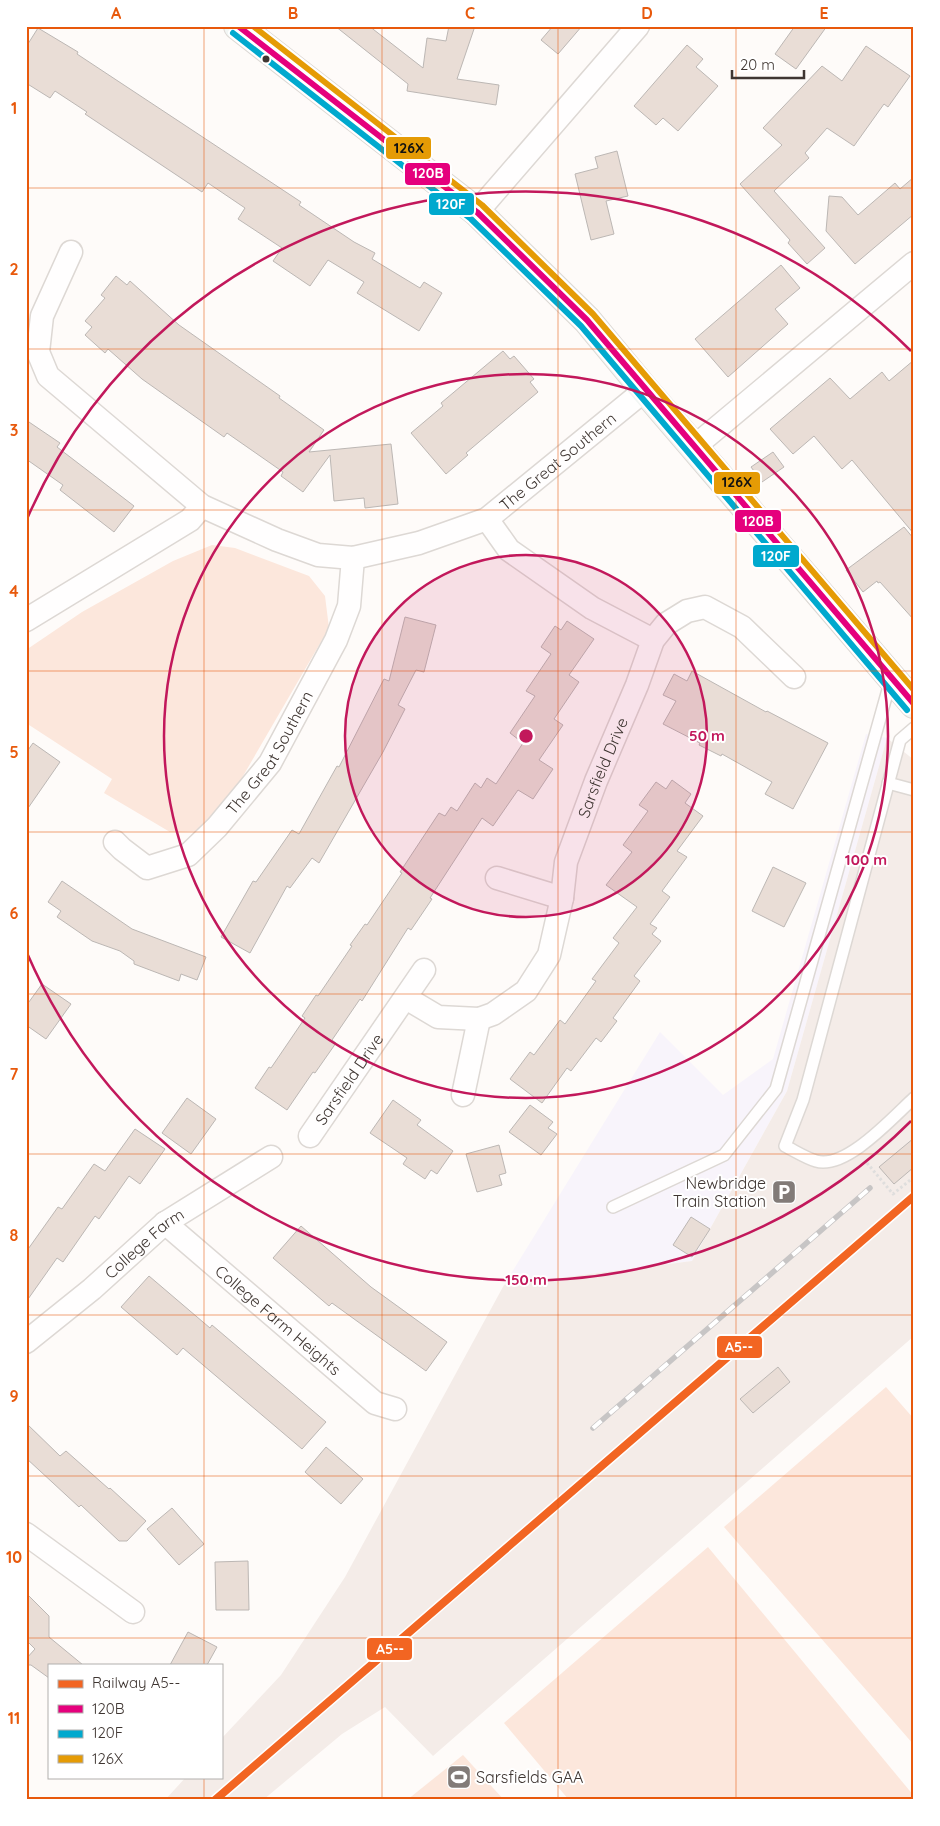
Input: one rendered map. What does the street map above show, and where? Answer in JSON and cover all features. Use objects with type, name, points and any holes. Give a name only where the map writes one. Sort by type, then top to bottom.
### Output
[{"type":"main road","points":[[238,26],[476,212],[587,320],[914,704]]},
{"type":"street","points":[[476,212],[638,26]]},
{"type":"street","name":"The Great Southern","points":[[71,252],[42,316],[38,352],[48,376],[202,506],[277,540],[318,555],[353,558],[419,543],[487,519],[645,390]]},
{"type":"street","points":[[694,447],[914,263]]},
{"type":"street","points":[[26,620],[190,520],[202,506]]},
{"type":"street","points":[[487,519],[509,550],[592,608],[653,640]]},
{"type":"street","name":"The Great Southern","points":[[115,842],[147,868],[188,856],[223,820],[270,763],[336,640],[349,606],[353,558]]},
{"type":"street","name":"Sarsfield Drive","points":[[406,998],[438,1018],[479,1019],[493,1014],[526,991],[550,955],[562,898],[566,862],[596,781],[653,640],[666,624],[687,611],[705,607],[742,627],[794,677]]},
{"type":"street","points":[[497,878],[562,898]]},
{"type":"street","name":"Sarsfield Drive","points":[[310,1136],[424,970]]},
{"type":"street","points":[[463,1095],[479,1019]]},
{"type":"street","name":"College Farm","points":[[26,1342],[92,1289],[165,1223],[271,1157]]},
{"type":"street","name":"College Farm Heights","points":[[165,1223],[375,1404],[395,1409]]},
{"type":"street","points":[[26,1534],[133,1612]]},
{"type":"lane","points":[[613,1207],[724,1156],[776,1089],[891,678]]},
{"type":"lane","points":[[914,728],[900,740],[803,1100],[785,1146],[818,1162],[836,1161],[852,1154],[914,1098]]},
{"type":"lane","points":[[888,783],[914,790]]},
{"type":"path","points":[[852,1154],[864,1160],[893,1194],[914,1177]]},
{"type":"shaded area","points":[[212,545],[235,548],[309,576],[325,596],[329,628],[232,795],[196,831],[170,832],[104,793],[112,779],[26,723],[26,650],[82,612],[173,561]]},
{"type":"shaded area","points":[[866,734],[887,738],[787,1091],[692,1261],[504,1285],[660,1032],[723,1095],[773,1059]]},
{"type":"shaded area","points":[[887,738],[914,760],[914,1336],[433,1756],[385,1707],[342,1734],[263,1800],[165,1800],[185,1778],[222,1778],[222,1738],[281,1675],[345,1577],[504,1285],[692,1261],[787,1091]]},
{"type":"shaded area","points":[[886,1387],[914,1419],[914,1745],[724,1527]]},
{"type":"shaded area","points":[[708,1547],[914,1796],[914,1800],[569,1800],[504,1723]]},
{"type":"shaded area","name":"Sarsfields GAA","points":[[463,1755],[504,1800],[407,1800]]},
{"type":"building","points":[[335,26],[369,26],[423,68],[427,38],[446,41],[449,26],[475,26],[457,79],[499,85],[496,105],[407,91],[408,84]]},
{"type":"building","points":[[553,26],[582,26],[558,54],[541,40]]},
{"type":"building","points":[[795,26],[827,26],[796,69],[775,54]]},
{"type":"building","points":[[38,28],[78,52],[77,54],[301,202],[299,205],[354,242],[375,253],[372,259],[420,288],[424,282],[442,293],[419,331],[357,293],[364,282],[328,260],[310,286],[273,261],[282,248],[238,219],[245,208],[208,183],[202,192],[85,114],[87,112],[55,91],[50,98],[26,83],[26,47]]},
{"type":"building","points":[[687,45],[703,59],[696,67],[718,86],[678,131],[663,118],[656,125],[634,106]]},
{"type":"building","points":[[866,46],[910,76],[888,107],[884,104],[854,146],[827,128],[805,153],[809,158],[774,191],[825,248],[807,264],[788,243],[790,240],[740,184],[782,145],[763,128],[822,66],[842,81]]},
{"type":"building","points":[[617,151],[628,196],[606,201],[614,234],[591,240],[575,174],[598,168],[595,157]]},
{"type":"building","points":[[914,177],[914,214],[855,264],[826,231],[829,196],[842,197],[858,215],[895,183],[900,189]]},
{"type":"building","points":[[781,265],[800,288],[775,309],[788,324],[728,377],[695,339]]},
{"type":"building","points":[[116,276],[127,285],[130,281],[179,325],[280,396],[279,398],[324,430],[309,452],[391,444],[398,504],[365,508],[364,498],[334,501],[330,455],[303,492],[281,476],[283,472],[227,433],[224,437],[142,379],[108,349],[105,353],[85,335],[92,327],[85,321],[105,298],[101,295]]},
{"type":"building","points":[[503,351],[510,359],[514,356],[534,379],[530,382],[538,392],[466,453],[468,455],[446,474],[411,433],[443,406],[441,403]]},
{"type":"building","points":[[914,360],[914,534],[852,460],[842,469],[814,436],[793,454],[770,429],[830,378],[850,399],[882,372],[889,381]]},
{"type":"building","points":[[26,420],[60,443],[57,447],[134,506],[114,532],[60,490],[63,485],[26,459]]},
{"type":"building","points":[[773,452],[784,467],[762,482],[751,467]]},
{"type":"building","points":[[904,527],[914,539],[914,620],[880,582],[878,583],[877,581],[863,592],[846,570]]},
{"type":"building","points":[[405,617],[436,625],[424,672],[416,670],[398,705],[405,709],[383,752],[319,863],[312,858],[290,888],[287,886],[250,953],[221,937],[253,881],[256,882],[292,830],[299,834],[337,766],[339,767],[384,679],[389,681]]},
{"type":"building","points":[[567,621],[594,639],[569,675],[579,682],[554,719],[563,725],[539,760],[553,769],[533,799],[518,790],[493,826],[482,818],[430,898],[432,899],[411,930],[408,928],[362,1001],[360,999],[332,1040],[336,1043],[287,1110],[255,1088],[305,1018],[302,1016],[316,995],[318,996],[365,924],[367,925],[439,813],[445,816],[451,807],[457,811],[475,783],[481,788],[487,778],[496,784],[523,743],[510,733],[535,696],[526,691],[551,654],[541,647],[555,626],[561,630]]},
{"type":"building","points":[[692,671],[766,712],[828,743],[793,809],[765,794],[772,782],[722,754],[721,756],[699,745],[700,743],[663,724],[676,701],[663,695],[674,674],[687,681]]},
{"type":"building","points":[[33,743],[60,762],[26,811],[26,753]]},
{"type":"building","points":[[672,780],[691,794],[685,803],[703,816],[677,851],[687,857],[662,891],[670,897],[650,924],[657,928],[652,934],[661,941],[634,976],[640,981],[613,1018],[617,1021],[601,1042],[596,1038],[571,1071],[567,1068],[542,1103],[510,1079],[530,1052],[534,1055],[560,1020],[565,1024],[596,981],[592,979],[619,943],[613,938],[637,907],[606,885],[632,852],[623,845],[648,811],[639,805],[656,782],[666,789]]},
{"type":"building","points":[[773,867],[806,883],[784,927],[752,911]]},
{"type":"building","points":[[62,881],[132,929],[206,957],[197,980],[181,974],[179,981],[134,964],[134,961],[120,951],[92,941],[57,917],[61,911],[48,902]]},
{"type":"building","points":[[42,984],[71,1004],[46,1039],[26,1025],[26,1006]]},
{"type":"building","points":[[187,1098],[216,1119],[191,1154],[162,1133]]},
{"type":"building","points":[[393,1100],[421,1120],[417,1125],[453,1151],[437,1174],[431,1170],[425,1179],[403,1164],[407,1158],[370,1133]]},
{"type":"building","points":[[530,1105],[553,1122],[548,1128],[557,1134],[541,1155],[509,1132]]},
{"type":"building","points":[[135,1129],[165,1149],[140,1184],[129,1176],[99,1219],[95,1216],[63,1262],[57,1258],[26,1302],[26,1252],[58,1207],[62,1209],[94,1164],[105,1171]]},
{"type":"building","points":[[914,1138],[914,1167],[894,1184],[879,1167]]},
{"type":"building","points":[[499,1145],[506,1173],[499,1175],[502,1185],[477,1192],[466,1154]]},
{"type":"building","points":[[691,1217],[710,1229],[692,1257],[673,1245]]},
{"type":"building","points":[[301,1226],[371,1287],[447,1342],[426,1371],[332,1303],[329,1306],[273,1258]]},
{"type":"building","points":[[149,1276],[210,1328],[212,1325],[326,1422],[302,1449],[183,1348],[177,1355],[121,1307]]},
{"type":"building","points":[[778,1367],[790,1382],[753,1413],[740,1399]]},
{"type":"building","points":[[26,1423],[60,1456],[66,1451],[146,1521],[127,1541],[119,1541],[81,1505],[79,1507],[26,1458]]},
{"type":"building","points":[[326,1447],[363,1479],[341,1504],[305,1472]]},
{"type":"building","points":[[172,1508],[204,1544],[179,1565],[147,1529]]},
{"type":"building","points":[[248,1561],[249,1610],[216,1610],[215,1562]]},
{"type":"building","points":[[26,1593],[49,1616],[49,1637],[82,1664],[48,1664],[48,1677],[31,1665],[26,1665],[26,1659],[35,1649],[26,1640]]},
{"type":"building","points":[[188,1632],[217,1647],[208,1664],[171,1664]]},
{"type":"railway","points":[[593,1428],[870,1188]]},
{"type":"rail line","name":"A5--","points":[[215,1800],[914,1196]]},
{"type":"transit line","name":"120B","points":[[238,26],[477,212],[587,320],[914,704]]},
{"type":"transit line","name":"126X","points":[[253,26],[482,205],[593,314],[914,690]]},
{"type":"transit line","name":"120F","points":[[233,33],[471,219],[581,326],[907,710]]},
{"type":"place","name":"Newbridge Train Station","points":[[784,1192]]},
{"type":"place","name":"Sarsfields GAA","points":[[459,1777]]}]
